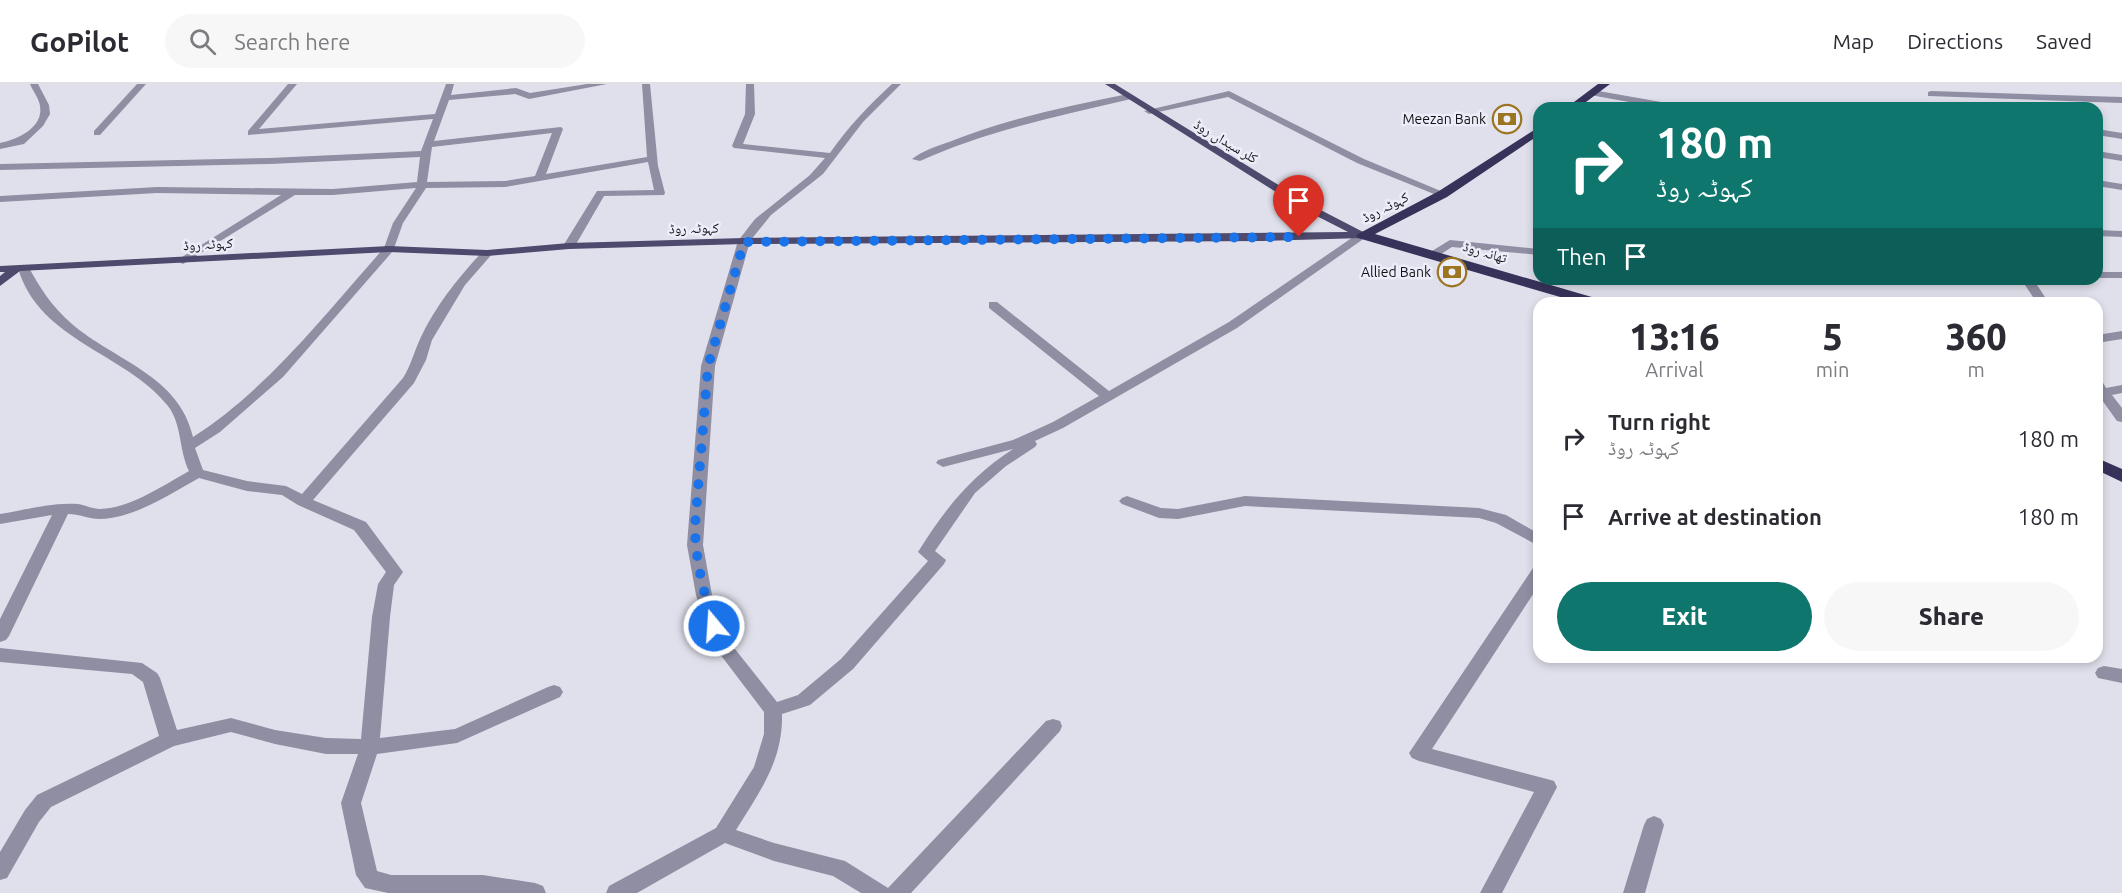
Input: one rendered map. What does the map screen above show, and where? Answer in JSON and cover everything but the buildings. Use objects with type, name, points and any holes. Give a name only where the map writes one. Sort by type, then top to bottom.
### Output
[{"type":"highway","points":[[1580,102],[1605,84]]},
{"type":"highway","name":"کہوٹہ روڈ","points":[[1363,235],[1443,194],[1533,134]]},
{"type":"highway","name":"تھانہ روڈ","points":[[1363,235],[1533,285]]},
{"type":"highway","name":"تھانہ روڈ","points":[[1533,285],[1576,297]]},
{"type":"highway","points":[[2103,466],[2122,476]]},
{"type":"main road","name":"کلر سیداں روڈ","points":[[1109,84],[1149,111],[1307,207],[1363,235]]},
{"type":"main road","name":"کہوٹہ روڈ","points":[[0,269],[389,249],[486,253],[569,246],[744,242],[1363,235]]},
{"type":"main road","points":[[0,282],[20,268]]},
{"type":"street","points":[[0,146],[21,142],[38,126],[45,114],[45,105],[34,84]]},
{"type":"street","points":[[97,133],[142,84]]},
{"type":"street","points":[[293,84],[251,133],[440,116]]},
{"type":"street","points":[[187,447],[215,429],[278,374],[389,249],[398,223],[422,186],[427,149],[450,84]]},
{"type":"street","points":[[445,98],[505,92],[522,92],[529,96],[603,84]]},
{"type":"street","points":[[569,246],[601,193],[660,193],[650,159],[651,134],[646,84]]},
{"type":"street","points":[[750,84],[750,114],[737,146],[833,156]]},
{"type":"street","points":[[617,893],[723,834],[763,769],[773,734],[773,710],[719,641],[704,595],[695,545],[708,366],[744,242],[753,224],[810,180],[833,156],[867,113],[897,84]]},
{"type":"street","points":[[1593,93],[1644,102]]},
{"type":"street","points":[[1149,111],[1229,94],[1311,138],[1374,167],[1443,194]]},
{"type":"street","points":[[1931,94],[2122,100]]},
{"type":"street","points":[[918,159],[952,142],[1029,118],[1128,97]]},
{"type":"street","points":[[0,167],[270,161],[427,149],[558,129],[539,178]]},
{"type":"street","points":[[2103,133],[2122,136]]},
{"type":"street","points":[[2103,155],[2122,158]]},
{"type":"street","points":[[0,199],[158,190],[291,192],[505,184],[650,159]]},
{"type":"street","points":[[2103,184],[2122,186]]},
{"type":"street","points":[[183,261],[291,192]]},
{"type":"street","points":[[2103,233],[2122,234]]},
{"type":"street","points":[[773,710],[804,700],[847,664],[938,560],[926,552],[970,490],[1001,463],[1058,425],[1233,325],[1363,235]]},
{"type":"street","points":[[1431,256],[1450,243],[1533,251]]},
{"type":"street","points":[[303,502],[409,380],[420,360],[426,340],[445,307],[460,284],[486,253]]},
{"type":"street","points":[[20,268],[52,315],[72,333],[148,381],[174,406],[190,462],[197,473],[247,486],[286,491],[303,502],[360,526],[395,572],[386,584],[381,617],[370,747],[351,803],[367,875],[372,881],[391,884],[483,884],[535,893]]},
{"type":"street","points":[[2103,275],[2122,275]]},
{"type":"street","points":[[993,305],[1107,396]]},
{"type":"street","points":[[2103,338],[2122,335]]},
{"type":"street","points":[[2103,388],[2122,389]]},
{"type":"street","points":[[2103,392],[2122,418]]},
{"type":"street","points":[[944,463],[1018,443],[1058,425]]},
{"type":"street","points":[[0,519],[62,510],[78,509],[99,514],[120,510],[152,498],[197,473]]},
{"type":"street","points":[[1127,501],[1159,513],[1178,514],[1245,501],[1479,513],[1500,519],[1533,538]]},
{"type":"street","points":[[0,636],[62,510]]},
{"type":"street","points":[[1491,893],[1547,787],[1419,753],[1533,581]]},
{"type":"street","points":[[0,655],[136,668],[151,678],[170,739]]},
{"type":"street","points":[[0,871],[32,816],[44,801],[170,739],[231,725],[275,737],[326,746],[370,747],[457,736],[554,692]]},
{"type":"street","points":[[897,893],[1053,726]]},
{"type":"street","points":[[1634,893],[1654,825]]},
{"type":"street","points":[[723,834],[774,852],[838,868],[880,893]]},
{"type":"place","name":"Meezan Bank","points":[[1507,119]]},
{"type":"place","name":"Allied Bank","points":[[1452,272]]},
{"type":"route","points":[[714,626],[704,595],[695,545],[695,526],[708,366],[744,242],[1299,237]]}]
